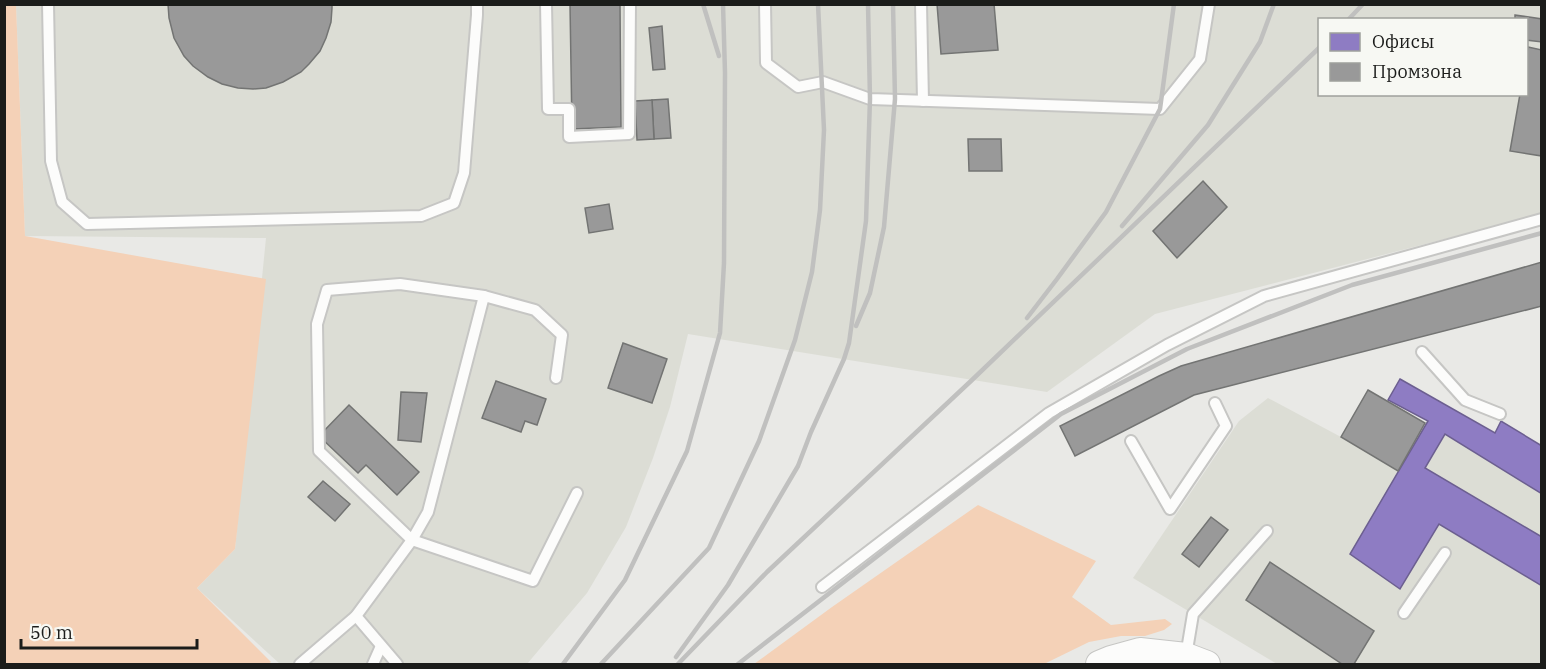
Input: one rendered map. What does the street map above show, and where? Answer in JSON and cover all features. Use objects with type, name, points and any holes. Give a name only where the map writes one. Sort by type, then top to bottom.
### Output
[{"type":"street","points":[[1099,664],[1111,658],[1140,651],[1197,660]]},
{"type":"lane","points":[[48,4],[51,161],[62,202],[87,224],[421,216],[454,203],[464,173],[477,4]]},
{"type":"lane","points":[[546,4],[548,109],[569,109],[568,137],[629,134],[630,4]]},
{"type":"lane","points":[[765,4],[766,63],[798,87],[823,82],[870,99],[1160,109],[1200,59],[1209,4]]},
{"type":"lane","points":[[921,4],[923,101]]},
{"type":"lane","points":[[822,587],[1049,413],[1167,345],[1264,296],[1542,219]]},
{"type":"lane","points":[[556,378],[562,335],[535,310],[484,296],[400,284],[327,290],[317,324],[319,451],[412,540],[532,581],[577,493]]},
{"type":"lane","points":[[300,664],[356,616],[412,540],[428,512],[484,296]]},
{"type":"lane","points":[[1422,352],[1465,400],[1500,414]]},
{"type":"lane","points":[[1131,441],[1170,508],[1226,426],[1215,403]]},
{"type":"lane","points":[[1197,660],[1193,614],[1267,531]]},
{"type":"lane","points":[[1404,613],[1445,553]]},
{"type":"lane","points":[[356,616],[397,664]]},
{"type":"lane","points":[[373,664],[381,646]]},
{"type":"shaded area","points":[[4,5],[16,5],[25,236],[266,279],[235,549],[197,588],[271,662],[268,664],[5,664]]},
{"type":"shaded area","points":[[16,5],[1541,5],[1541,214],[1155,314],[1047,392],[688,334],[670,407],[626,527],[587,593],[527,664],[280,664],[197,588],[235,549],[266,238],[25,236]]},
{"type":"shaded area","points":[[1400,379],[1494,433],[1501,421],[1541,446],[1541,664],[1277,664],[1133,578],[1239,421],[1268,398],[1398,471],[1428,421],[1388,400]]},
{"type":"shaded area","points":[[978,505],[1096,561],[1072,597],[1111,625],[1165,619],[1172,624],[1164,630],[1145,636],[1121,636],[1089,642],[1044,664],[754,664],[832,607]]},
{"type":"building: Офисы","points":[[1400,379],[1495,433],[1501,421],[1542,446],[1542,494],[1445,434],[1425,468],[1542,537],[1542,586],[1439,524],[1400,589],[1350,554],[1428,421],[1388,400]]},
{"type":"building: Промзона","points":[[168,4],[332,4],[332,8],[326,38],[320,51],[309,64],[301,72],[283,82],[266,88],[253,89],[222,84],[193,66],[184,56],[174,38]]},
{"type":"building: Промзона","points":[[570,4],[620,4],[621,127],[572,129]]},
{"type":"building: Промзона","points":[[937,4],[994,4],[998,50],[941,54]]},
{"type":"building: Промзона","points":[[1515,15],[1542,19],[1542,42],[1528,40],[1528,18],[1515,18]]},
{"type":"building: Промзона","points":[[662,26],[665,69],[653,70],[649,28]]},
{"type":"building: Промзона","points":[[1528,47],[1542,50],[1542,156],[1510,151],[1520,96],[1528,96]]},
{"type":"building: Промзона","points":[[668,99],[671,138],[654,139],[652,100]]},
{"type":"building: Промзона","points":[[652,100],[654,139],[637,140],[635,101]]},
{"type":"building: Промзона","points":[[968,139],[1001,139],[1002,171],[969,171]]},
{"type":"building: Промзона","points":[[1203,181],[1227,207],[1177,258],[1153,231]]},
{"type":"building: Промзона","points":[[609,204],[613,229],[589,233],[585,208]]},
{"type":"building: Промзона","points":[[1542,262],[1542,306],[1194,395],[1075,456],[1060,426],[1181,366]]},
{"type":"building: Промзона","points":[[623,343],[667,359],[652,403],[608,388]]},
{"type":"building: Промзона","points":[[496,381],[546,399],[537,425],[525,421],[521,432],[482,418]]},
{"type":"building: Промзона","points":[[1368,390],[1425,423],[1398,471],[1341,437]]},
{"type":"building: Промзона","points":[[401,392],[427,393],[421,442],[398,440]]},
{"type":"building: Промзона","points":[[349,405],[419,472],[397,495],[366,465],[358,473],[319,436]]},
{"type":"building: Промзона","points":[[323,481],[350,504],[335,521],[308,497]]},
{"type":"building: Промзона","points":[[1211,517],[1228,530],[1199,567],[1182,554]]},
{"type":"building: Промзона","points":[[1270,562],[1374,631],[1354,664],[1342,664],[1246,600]]},
{"type":"railway","points":[[703,4],[719,56]]},
{"type":"railway","points":[[563,664],[625,580],[687,451],[720,333],[724,263],[723,4]]},
{"type":"railway","points":[[601,664],[709,548],[759,441],[795,340],[812,272],[820,210],[824,130],[818,4]]},
{"type":"railway","points":[[676,657],[728,585],[798,466],[849,343],[866,221],[870,99],[868,4]]},
{"type":"railway","points":[[856,326],[870,293],[884,227],[895,99],[893,4]]},
{"type":"railway","points":[[1027,318],[1106,212],[1160,109],[1174,4]]},
{"type":"railway","points":[[1122,226],[1208,125],[1260,42],[1274,4]]},
{"type":"railway","points":[[1350,18],[1363,4]]},
{"type":"railway","points":[[678,664],[767,572],[972,380],[1318,49]]},
{"type":"railway","points":[[738,664],[1061,414],[1187,349],[1352,285],[1542,233]]}]
